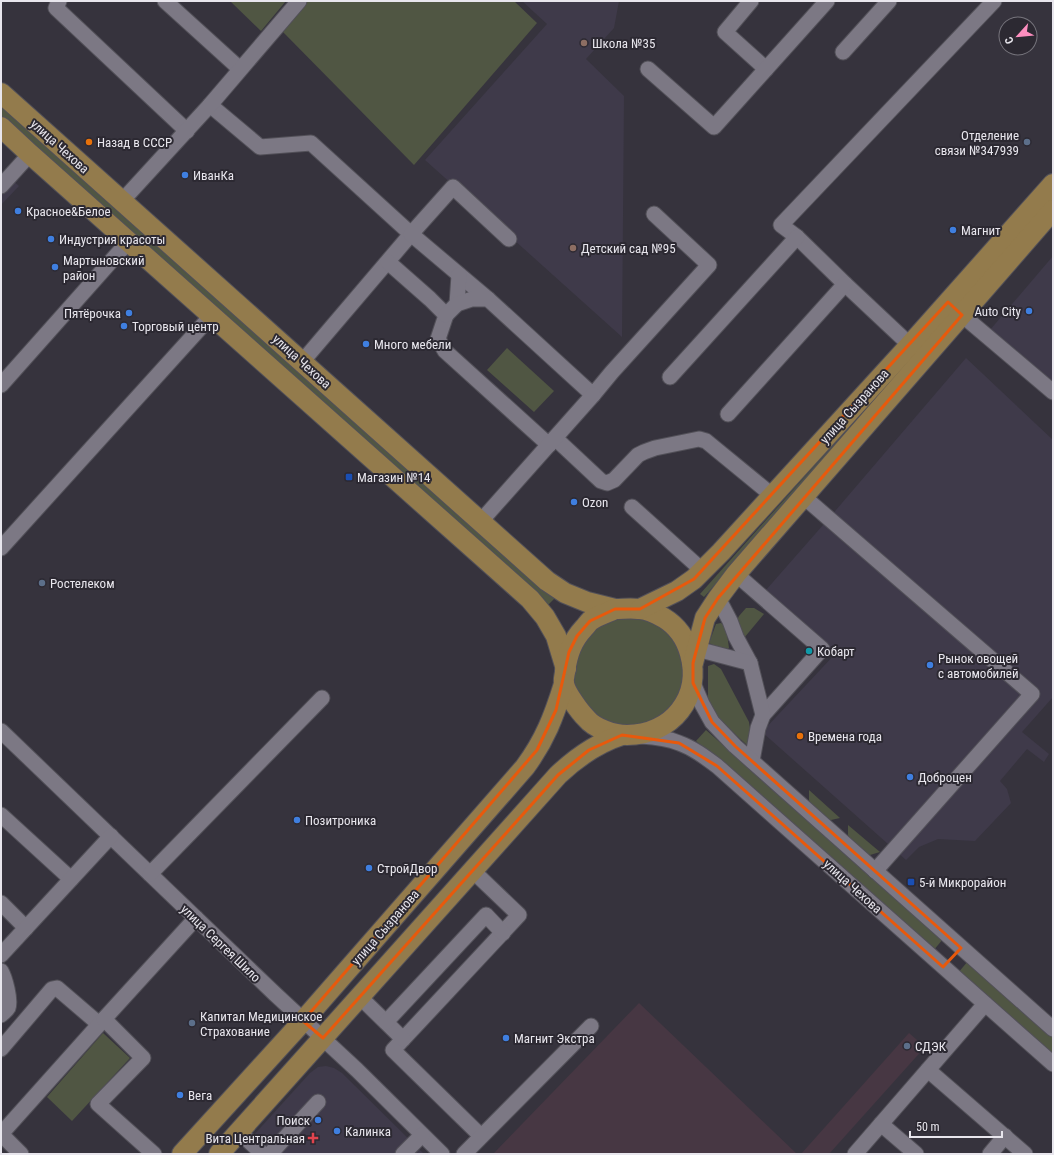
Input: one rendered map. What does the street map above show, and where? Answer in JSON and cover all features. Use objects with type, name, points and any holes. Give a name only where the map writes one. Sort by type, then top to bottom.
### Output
[{"type":"main road","name":"улица Чехова","points":[[1,93],[547,581],[587,602],[615,610]]},
{"type":"main road","name":"улица Чехова","points":[[1,127],[530,599],[545,617],[556,636],[565,676]]},
{"type":"main road","name":"улица Сызранова","points":[[695,656],[705,618],[736,574],[804,496],[955,308],[1047,213],[1053,184]]},
{"type":"main road","name":"улица Сызранова","points":[[640,609],[677,591],[703,571],[910,345],[955,308]]},
{"type":"main road","points":[[640,609],[658,614],[670,622],[680,632],[695,656],[693,683],[687,700],[678,714],[667,724],[656,730],[630,735],[605,731],[588,720],[575,705],[565,676],[569,652],[576,636],[590,622],[615,610],[640,609]]},
{"type":"main road","name":"улица Сызранова","points":[[182,1154],[303,1020],[525,767],[537,750],[548,730],[556,710],[565,676]]},
{"type":"main road","name":"улица Сызранова","points":[[219,1154],[558,775],[589,750],[607,740],[630,735]]},
{"type":"street","points":[[59,1],[56,8],[186,131]]},
{"type":"street","points":[[165,1],[240,69]]},
{"type":"street","points":[[122,201],[210,105],[299,1]]},
{"type":"street","points":[[752,1],[724,32],[766,69]]},
{"type":"street","points":[[648,69],[714,128],[827,1]]},
{"type":"street","points":[[844,52],[889,1]]},
{"type":"street","points":[[910,345],[797,237],[781,225],[989,3]]},
{"type":"street","points":[[210,105],[260,148],[311,143],[411,234],[488,299],[593,395]]},
{"type":"street","points":[[1,186],[30,154]]},
{"type":"street","points":[[302,362],[411,234],[454,187],[509,239]]},
{"type":"street","points":[[481,521],[612,372],[709,265],[654,214]]},
{"type":"street","points":[[670,377],[797,237]]},
{"type":"street","points":[[1,385],[129,241]]},
{"type":"street","points":[[388,262],[446,315]]},
{"type":"street","points":[[457,304],[459,275]]},
{"type":"street","points":[[728,414],[845,284]]},
{"type":"street","points":[[488,299],[472,299],[457,304],[446,315],[438,339],[445,352],[552,441],[602,480],[607,483],[614,480],[638,455],[644,452],[655,448],[699,439],[706,441],[773,496]]},
{"type":"street","points":[[955,308],[1053,392]]},
{"type":"street","points":[[1,548],[212,315]]},
{"type":"street","points":[[804,496],[1032,694],[875,871]]},
{"type":"street","points":[[632,507],[703,571]]},
{"type":"street","points":[[736,574],[822,649],[762,715],[752,761]]},
{"type":"street","points":[[718,598],[750,663],[762,715]]},
{"type":"street","points":[[695,656],[750,663]]},
{"type":"street","name":"улица Чехова","points":[[693,683],[712,722],[735,746],[1053,1029]]},
{"type":"street","points":[[150,874],[322,698]]},
{"type":"street","name":"улица Сергея Шило","points":[[1,731],[363,1076],[442,1154]]},
{"type":"street","name":"улица Чехова","points":[[630,735],[665,738],[697,752],[717,766],[1053,1064]]},
{"type":"street","points":[[1,815],[71,879]]},
{"type":"street","points":[[1,954],[111,836]]},
{"type":"street","points":[[472,870],[519,915],[393,1050],[481,1136]]},
{"type":"street","points":[[1,904],[26,928]]},
{"type":"street","points":[[386,1022],[486,915],[503,933]]},
{"type":"street","points":[[21,1154],[1,1134],[196,918]]},
{"type":"street","points":[[943,967],[961,948]]},
{"type":"street","points":[[1,971],[8,994],[8,1008],[1,1015]]},
{"type":"street","points":[[1,1049],[52,989],[57,988],[101,1022],[143,1058],[98,1104],[154,1154]]},
{"type":"street","points":[[360,997],[403,1038]]},
{"type":"street","points":[[855,1154],[985,1004]]},
{"type":"street","points":[[464,1154],[591,1026]]},
{"type":"street","points":[[928,1070],[1026,1154]]},
{"type":"street","points":[[270,1154],[318,1102]]},
{"type":"street","points":[[881,1124],[916,1154]]},
{"type":"street","points":[[239,1132],[263,1154]]},
{"type":"street","points":[[403,1154],[422,1134]]},
{"type":"street","points":[[990,1154],[1005,1136]]},
{"type":"highlighted area","points":[[948,302],[962,315],[718,598],[705,618],[693,663],[693,683],[712,722],[735,746],[961,948],[943,967],[717,766],[679,743],[622,735],[589,750],[558,775],[323,1038],[303,1021],[537,750],[556,710],[569,652],[577,636],[590,621],[615,609],[640,609],[694,579]]},
{"type":"shaded area","name":"Детский сад №95","points":[[522,1],[619,1],[614,28],[586,59],[624,96],[622,337],[425,160],[547,24]]},
{"type":"shaded area","points":[[1,170],[19,186],[1,205]]},
{"type":"shaded area","points":[[1053,256],[1053,383],[990,330]]},
{"type":"shaded area","points":[[966,358],[1053,440],[1053,697],[1022,732],[1049,754],[1044,762],[1027,749],[1000,781],[1007,789],[1011,803],[975,841],[938,839],[919,847],[906,860],[762,732],[836,653],[766,590]]},
{"type":"shaded area","points":[[639,1003],[797,1154],[493,1154]]},
{"type":"shaded area","points":[[909,1033],[925,1047],[829,1154],[801,1154]]},
{"type":"shaded area","points":[[326,1066],[334,1068],[342,1073],[424,1154],[269,1154],[252,1137],[310,1073],[318,1067]]},
{"type":"green space","points":[[230,1],[286,1],[261,31]]},
{"type":"green space","points":[[306,1],[514,1],[537,23],[414,165],[281,30]]},
{"type":"green space","points":[[1,101],[557,596],[547,606],[1,120]]},
{"type":"green space","points":[[925,342],[929,345],[704,597],[700,594]]},
{"type":"green space","points":[[507,348],[554,391],[534,412],[487,370]]},
{"type":"green space","points":[[746,608],[754,608],[764,614],[744,638],[736,622]]},
{"type":"green space","points":[[629,615],[640,616],[650,620],[660,625],[668,632],[675,640],[680,650],[684,660],[684,682],[680,692],[675,702],[668,710],[660,717],[650,722],[640,726],[629,727],[618,726],[608,722],[598,717],[590,710],[583,702],[578,692],[574,682],[573,671],[574,660],[578,650],[583,640],[590,632],[598,625],[608,620],[618,616]]},
{"type":"green space","points":[[721,623],[726,627],[729,648],[724,651],[709,643],[716,624]]},
{"type":"green space","points":[[714,664],[721,669],[749,722],[751,735],[748,746],[713,714],[708,705],[708,666]]},
{"type":"green space","points":[[706,730],[943,939],[933,951],[696,741]]},
{"type":"green space","points":[[809,790],[840,818],[831,820],[825,819],[810,805]]},
{"type":"green space","points":[[848,825],[880,852],[870,855],[865,853],[850,839],[848,835]]},
{"type":"green space","points":[[968,961],[1053,1037],[1053,1057],[958,973]]},
{"type":"green space","points":[[103,1033],[130,1058],[72,1121],[47,1097]]},
{"type":"place","name":"Школа №35","points":[[584,43]]},
{"type":"place","name":"Назад в СССР","points":[[89,142]]},
{"type":"place","name":"Отделение связи №347939","points":[[1027,142]]},
{"type":"place","name":"ИванКа","points":[[185,175]]},
{"type":"place","name":"Красное&Белое","points":[[18,211]]},
{"type":"place","name":"Магнит","points":[[953,230]]},
{"type":"place","name":"Индустрия красоты","points":[[51,239]]},
{"type":"place","name":"Детский сад №95","points":[[573,248]]},
{"type":"place","name":"Мартыновский район","points":[[55,267]]},
{"type":"place","name":"Auto City","points":[[1029,311]]},
{"type":"place","name":"Пятёрочка","points":[[129,313]]},
{"type":"place","name":"Торговый центр","points":[[124,326]]},
{"type":"place","name":"Много мебели","points":[[366,344]]},
{"type":"place","name":"Магазин №14","points":[[349,477]]},
{"type":"place","name":"Ozon","points":[[574,502]]},
{"type":"place","name":"Ростелеком","points":[[42,583]]},
{"type":"place","name":"Кобарт","points":[[809,651]]},
{"type":"place","name":"Рынок овощей с автомобилей","points":[[930,665]]},
{"type":"place","name":"Времена года","points":[[800,736]]},
{"type":"place","name":"Доброцен","points":[[910,777]]},
{"type":"place","name":"Позитроника","points":[[297,820]]},
{"type":"place","name":"СтройДвор","points":[[369,868]]},
{"type":"place","name":"5-й Микрорайон","points":[[911,882]]},
{"type":"place","name":"Капитал Медицинское Страхование","points":[[192,1023]]},
{"type":"place","name":"Магнит Экстра","points":[[506,1038]]},
{"type":"place","name":"СДЭК","points":[[907,1046]]},
{"type":"place","name":"Вега","points":[[180,1095]]},
{"type":"place","name":"Поиск","points":[[318,1120]]},
{"type":"place","name":"Калинка","points":[[337,1131]]},
{"type":"place","name":"Вита Центральная","points":[[313,1138]]}]
